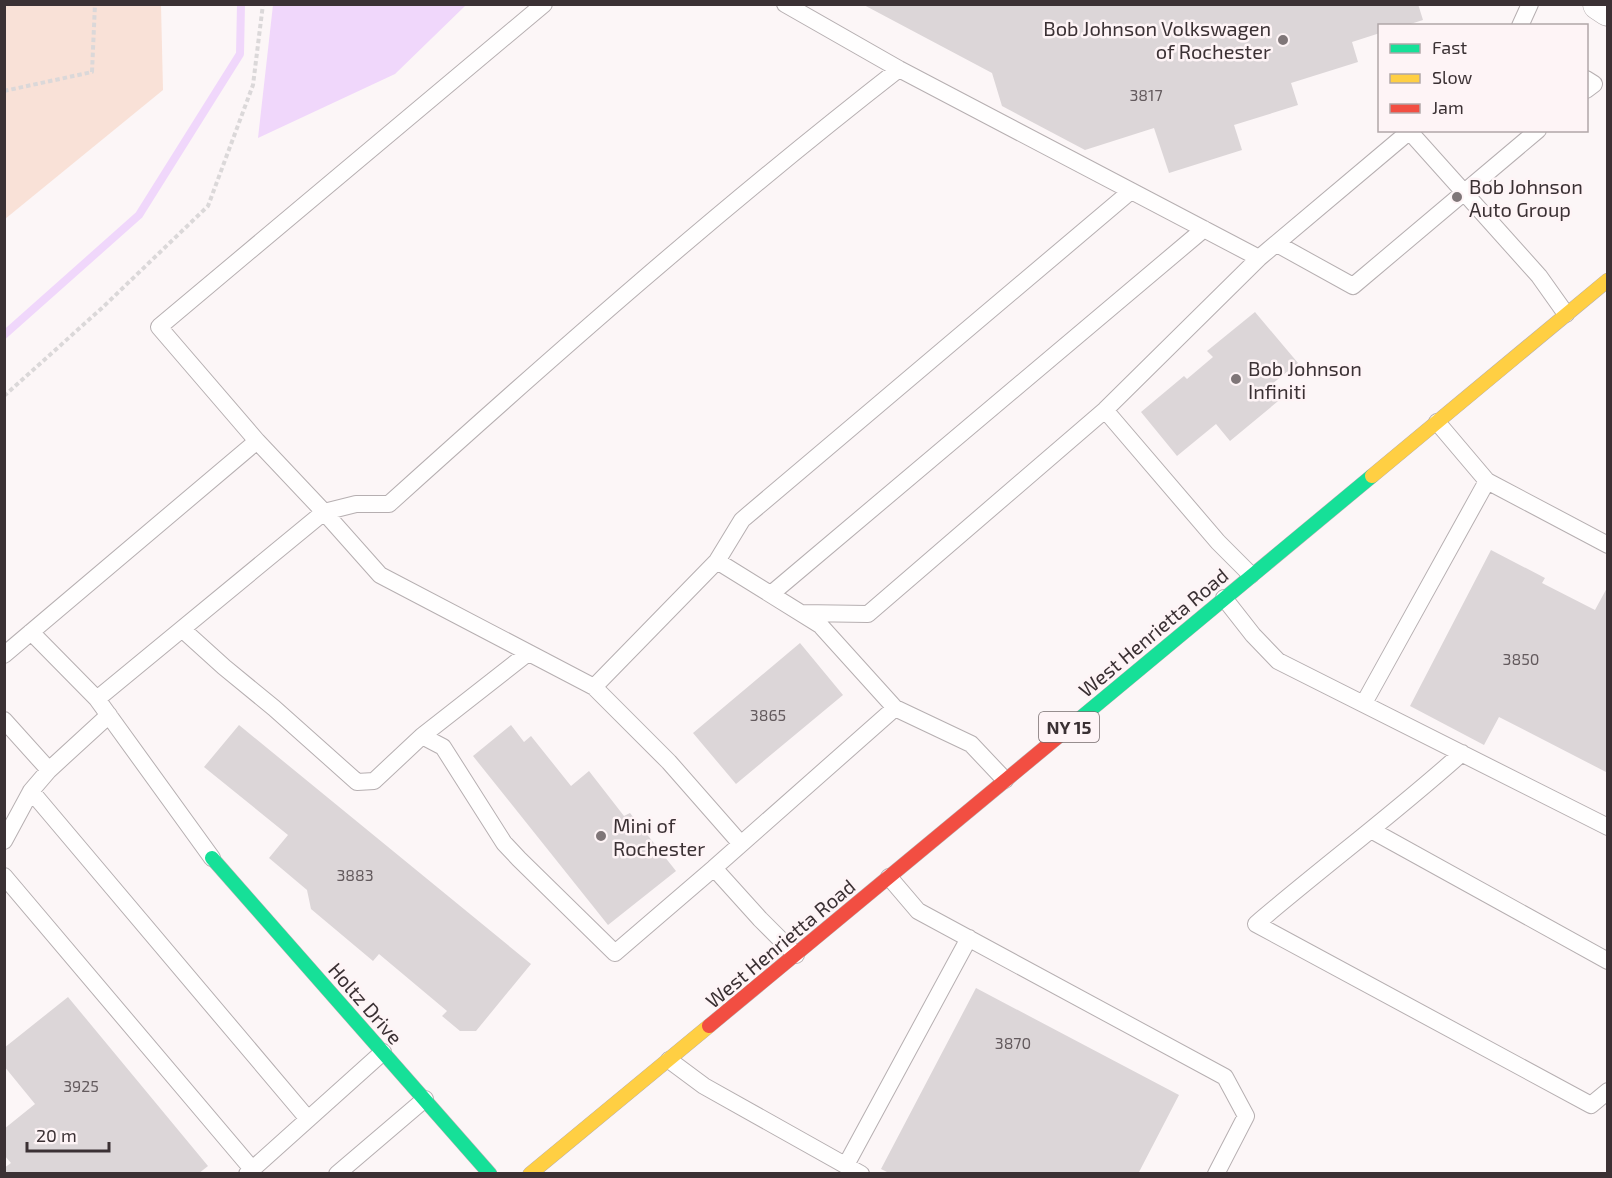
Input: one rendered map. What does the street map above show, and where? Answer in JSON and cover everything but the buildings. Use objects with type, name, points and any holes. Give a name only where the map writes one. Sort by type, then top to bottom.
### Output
[{"type":"main road","name":"West Henrietta Road","points":[[530,1173],[796,955],[1608,280]]},
{"type":"main road","name":"Holtz Drive","points":[[212,858],[490,1173]]},
{"type":"street","points":[[1599,4],[1608,10]]},
{"type":"lane","points":[[544,4],[159,327],[257,441],[380,575],[594,687],[669,762],[741,844]]},
{"type":"lane","points":[[786,4],[899,69],[1259,258]]},
{"type":"lane","points":[[1521,24],[1530,4]]},
{"type":"lane","points":[[97,699],[324,512],[356,504],[389,504],[633,287],[820,130],[899,69]]},
{"type":"lane","points":[[1588,80],[1594,84],[1588,89]]},
{"type":"lane","points":[[801,613],[868,614],[1105,410],[1259,258],[1409,132]]},
{"type":"lane","points":[[1411,132],[1539,276],[1566,314]]},
{"type":"lane","points":[[1277,244],[1353,286],[1536,132]]},
{"type":"lane","points":[[594,687],[717,561],[742,520],[1131,191]]},
{"type":"lane","points":[[771,594],[1204,229]]},
{"type":"lane","points":[[1105,410],[1218,542],[1251,575]]},
{"type":"lane","points":[[1437,422],[1487,481],[1608,545]]},
{"type":"lane","points":[[4,655],[257,441]]},
{"type":"lane","points":[[1364,703],[1487,481]]},
{"type":"lane","points":[[717,561],[820,625],[896,708],[971,744],[1005,780]]},
{"type":"lane","points":[[1224,598],[1253,635],[1278,661],[1608,827]]},
{"type":"lane","points":[[182,628],[357,782],[374,781],[422,736],[528,653]]},
{"type":"lane","points":[[31,632],[97,699],[212,858]]},
{"type":"lane","points":[[422,736],[443,747],[504,843],[615,953],[896,708]]},
{"type":"lane","points":[[4,841],[32,791],[49,770],[109,715]]},
{"type":"lane","points":[[4,720],[49,770]]},
{"type":"lane","points":[[1462,753],[1426,786],[1306,881],[1256,924],[1591,1104],[1608,1091]]},
{"type":"lane","points":[[32,791],[309,1119]]},
{"type":"lane","points":[[1371,830],[1608,961]]},
{"type":"lane","points":[[714,868],[796,955]]},
{"type":"lane","points":[[4,876],[250,1171],[383,1052]]},
{"type":"lane","points":[[889,877],[918,911],[1225,1077],[1246,1116],[1216,1173]]},
{"type":"lane","points":[[669,1060],[704,1086],[853,1169],[969,938]]},
{"type":"lane","points":[[337,1173],[425,1099]]},
{"type":"path","points":[[4,92],[92,72],[95,4]]},
{"type":"path","points":[[4,396],[102,308],[208,206],[253,85],[263,4]]},
{"type":"shaded area","points":[[5,4],[161,5],[163,90],[5,219]]},
{"type":"shaded area","points":[[273,4],[466,5],[395,74],[258,138]]},
{"type":"waterway","points":[[4,335],[139,215],[240,54],[241,4]]},
{"type":"traffic: fast","points":[[1071,726],[1372,476]]},
{"type":"traffic: fast","points":[[212,858],[490,1174]]},
{"type":"traffic: slow","points":[[1372,476],[1608,280]]},
{"type":"traffic: slow","points":[[530,1174],[709,1026]]},
{"type":"traffic: jam","points":[[709,1026],[1071,726]]},
{"type":"place","name":"Bob Johnson Volkswagen of Rochester","points":[[1283,40]]},
{"type":"place","name":"Bob Johnson Auto Group","points":[[1457,197]]},
{"type":"place","name":"Bob Johnson Infiniti","points":[[1236,379]]},
{"type":"place","name":"Mini of Rochester","points":[[601,836]]}]
